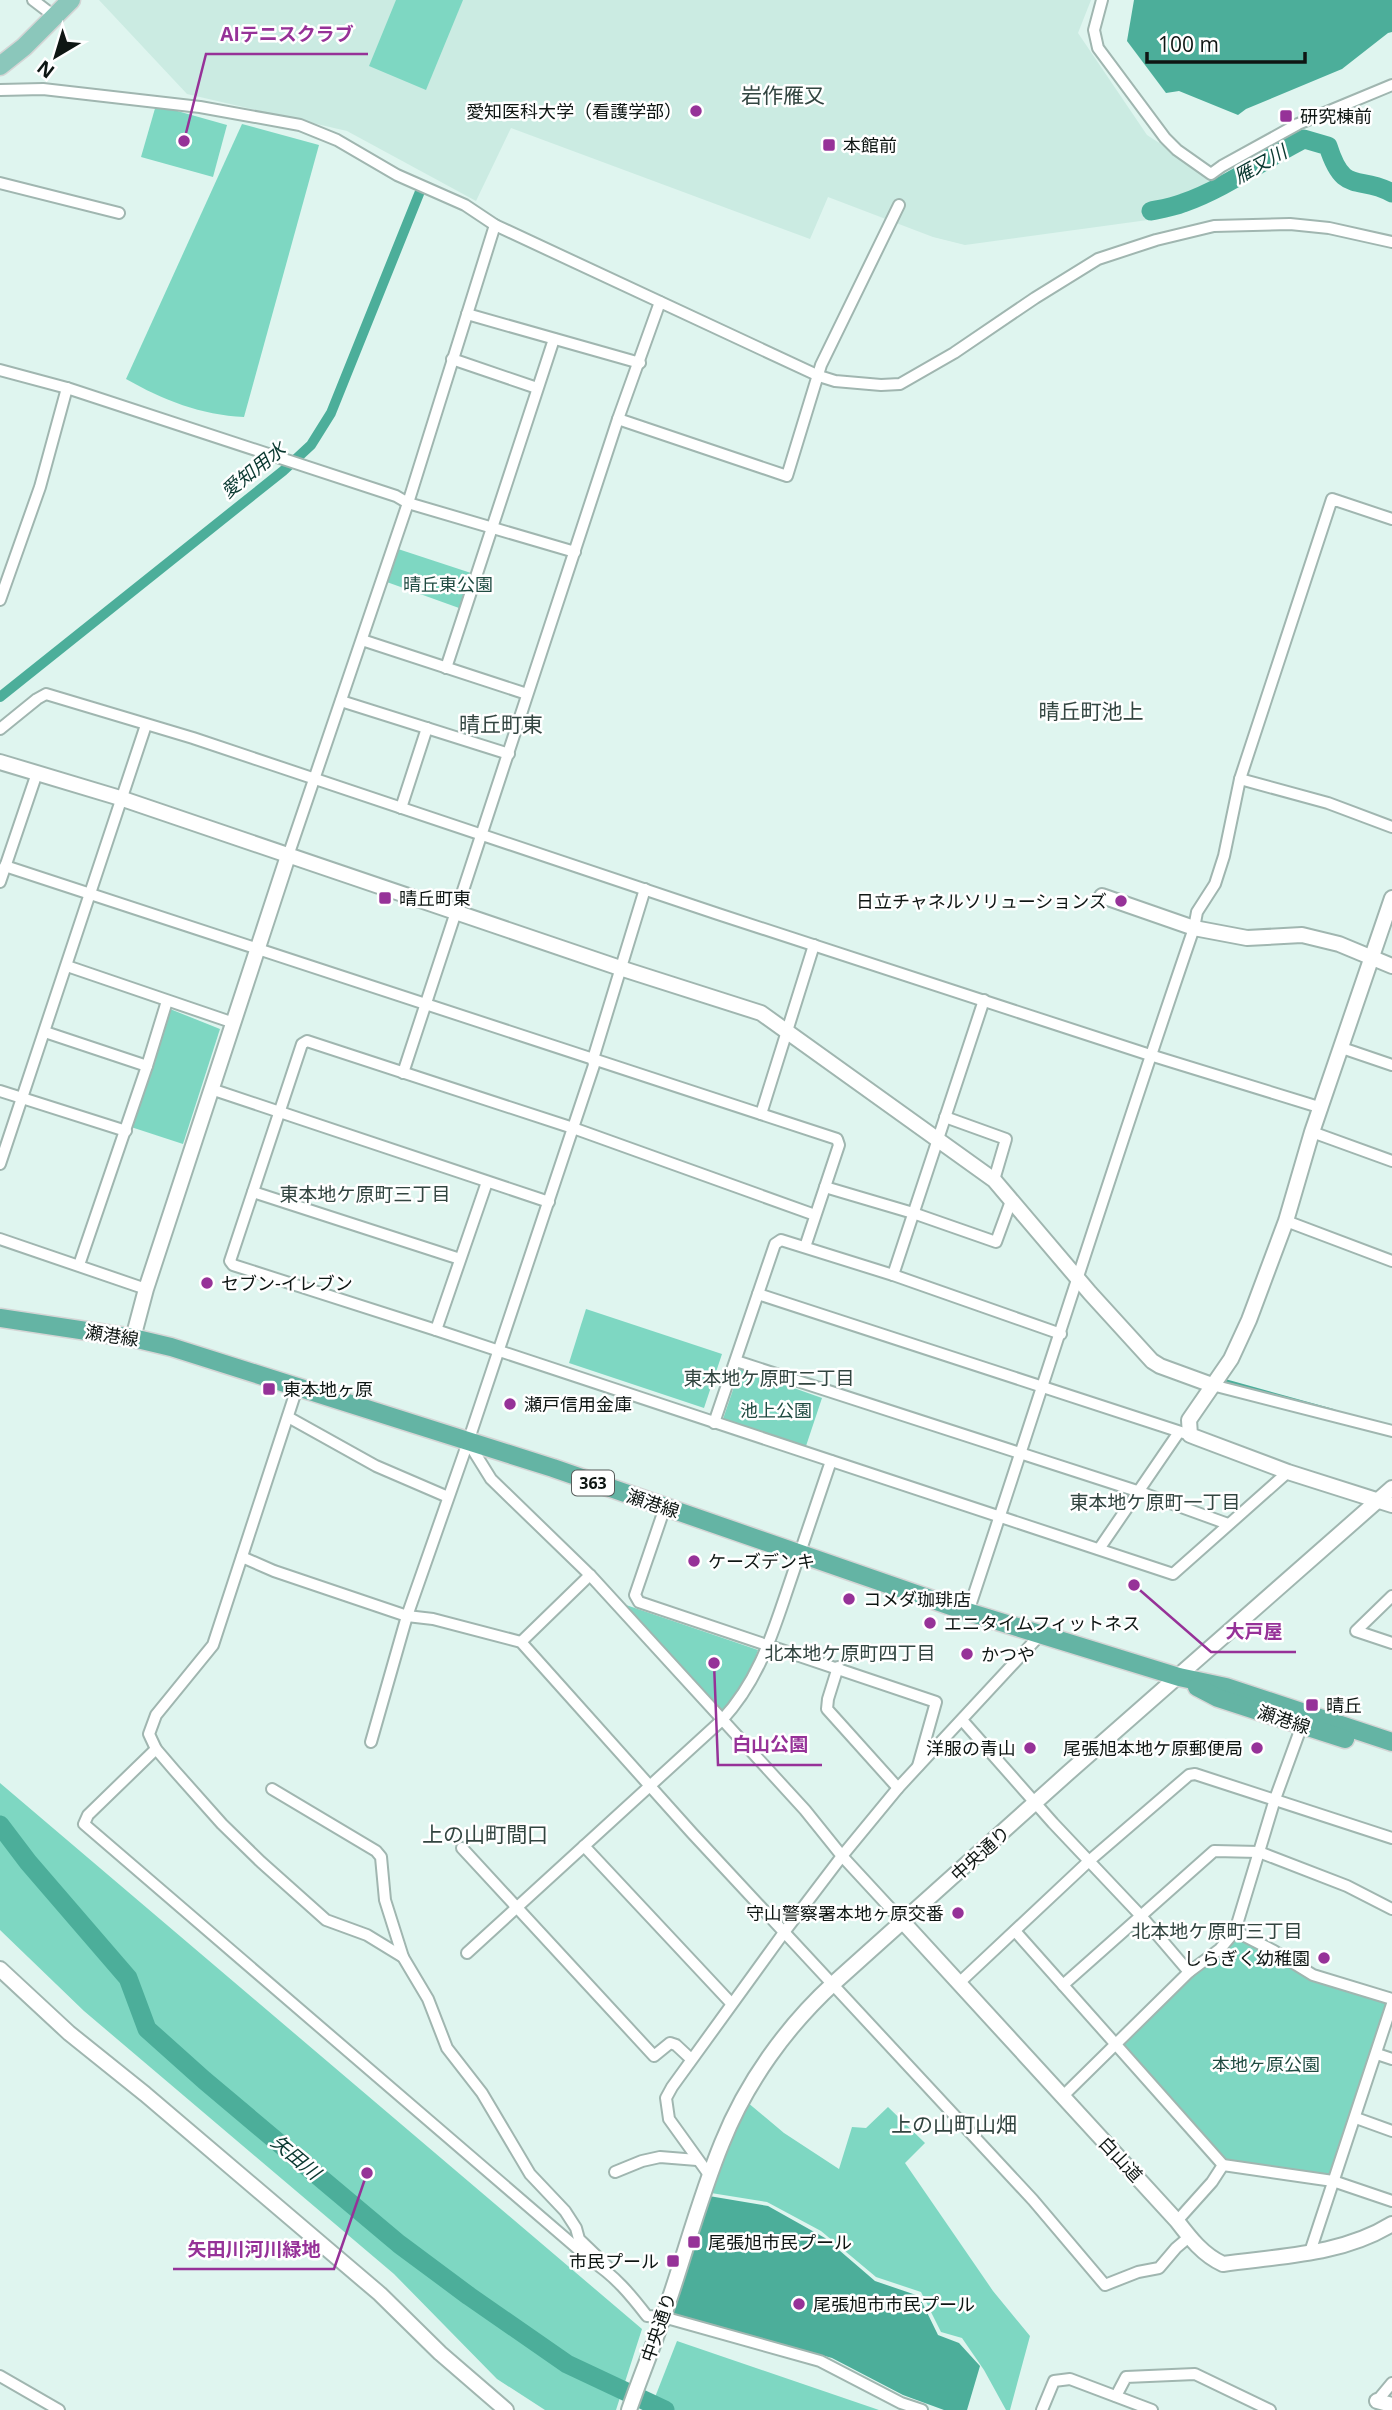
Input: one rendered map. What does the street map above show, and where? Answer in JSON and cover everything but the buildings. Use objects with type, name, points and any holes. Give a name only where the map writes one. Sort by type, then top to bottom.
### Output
[{"type":"highway","name":"瀬港線","points":[[0,1318],[133,1338],[182,1350],[665,1507],[968,1612],[1179,1678],[1226,1687],[1392,1742]]},
{"type":"highway","name":"瀬港線","points":[[1179,1678],[1217,1698],[1392,1754]]},
{"type":"main road","points":[[0,66],[24,47],[71,0]]},
{"type":"street","points":[[33,0],[54,16]]},
{"type":"street","points":[[1102,0],[1094,30],[1098,48],[1165,138],[1211,174],[1298,124],[1392,85]]},
{"type":"street","points":[[0,90],[43,89],[200,107],[300,125],[337,140],[397,175],[465,205],[495,225],[819,376],[835,381],[881,386],[900,384],[954,353],[1097,259],[1165,237],[1214,226],[1290,224],[1316,226],[1392,242]]},
{"type":"street","points":[[0,183],[120,213]]},
{"type":"street","points":[[618,419],[787,475],[821,365],[899,205]]},
{"type":"street","points":[[133,1338],[146,1289],[211,1089],[408,503],[495,225]]},
{"type":"street","points":[[1232,238],[1233,226]]},
{"type":"street","points":[[403,1073],[618,419],[660,302]]},
{"type":"street","points":[[467,314],[640,363]]},
{"type":"street","points":[[446,668],[554,339]]},
{"type":"street","points":[[452,359],[537,388]]},
{"type":"street","points":[[0,370],[67,388],[396,496],[408,503],[575,552]]},
{"type":"street","points":[[0,600],[40,487],[67,388]]},
{"type":"street","points":[[968,1612],[1194,928],[1197,912],[1215,884],[1224,856],[1240,779],[1332,499],[1392,519]]},
{"type":"street","points":[[362,640],[527,694]]},
{"type":"street","points":[[0,729],[46,694],[193,738],[814,945],[1322,1108]]},
{"type":"street","points":[[341,701],[509,754]]},
{"type":"street","points":[[0,1164],[146,725]]},
{"type":"street","points":[[401,808],[427,728]]},
{"type":"street","points":[[0,762],[120,798],[620,968],[761,1013],[994,1180],[1078,1278],[1160,1366],[1212,1385],[1392,1431]]},
{"type":"street","points":[[0,882],[37,773]]},
{"type":"street","points":[[1240,779],[1328,803],[1392,827]]},
{"type":"street","points":[[5,866],[837,1139],[839,1145],[804,1247]]},
{"type":"street","points":[[371,1742],[407,1616],[594,1065],[593,1059],[645,889]]},
{"type":"street","points":[[1102,896],[1194,928],[1247,938],[1302,935],[1339,944],[1392,966]]},
{"type":"street","points":[[1099,1549],[1137,1491],[1184,1434],[1189,1420],[1231,1359],[1249,1320],[1286,1221],[1312,1132],[1392,898]]},
{"type":"street","points":[[761,1114],[814,945]]},
{"type":"street","points":[[67,966],[234,1023]]},
{"type":"street","points":[[892,1275],[984,1000]]},
{"type":"street","points":[[79,1265],[148,1066],[167,1001]]},
{"type":"street","points":[[45,1032],[148,1066]]},
{"type":"street","points":[[815,1215],[573,1128],[307,1041],[302,1044],[230,1261],[233,1265],[1173,1574],[1289,1472]]},
{"type":"street","points":[[1342,1048],[1392,1065]]},
{"type":"street","points":[[211,1089],[549,1202]]},
{"type":"street","points":[[0,1091],[126,1131]]},
{"type":"street","points":[[945,1117],[1006,1139],[994,1180]]},
{"type":"street","points":[[1312,1132],[1392,1161]]},
{"type":"street","points":[[436,1330],[487,1182]]},
{"type":"street","points":[[825,1187],[913,1213],[996,1242],[1011,1201]]},
{"type":"street","points":[[253,1192],[460,1259]]},
{"type":"street","points":[[1286,1221],[1392,1261]]},
{"type":"street","points":[[0,1239],[146,1289]]},
{"type":"street","points":[[714,1423],[775,1244],[781,1240],[892,1275],[1061,1334]]},
{"type":"street","points":[[758,1294],[1044,1386],[1386,1503]]},
{"type":"street","points":[[736,1361],[1137,1491],[1228,1524]]},
{"type":"street","points":[[297,1388],[213,1645],[156,1715],[149,1734],[156,1749],[222,1824],[326,1920],[367,1935],[403,1957]]},
{"type":"street","points":[[288,1417],[376,1466],[448,1497]]},
{"type":"street","points":[[468,1442],[491,1479],[590,1575],[805,1810],[842,1856],[903,1922]]},
{"type":"street","points":[[467,1953],[722,1720],[754,1679],[769,1644],[831,1461]]},
{"type":"street","name":"中央通り","points":[[629,2410],[722,2143],[744,2097],[773,2051],[801,2017],[834,1983],[1262,1602],[1386,1503],[1392,1488]]},
{"type":"street","points":[[665,1507],[635,1595],[639,1602],[936,1702],[918,1769]]},
{"type":"street","points":[[242,1557],[407,1616],[433,1619],[521,1642],[649,1786],[1033,2200],[1105,2285],[1138,2272],[1159,2268],[1189,2236]]},
{"type":"street","points":[[521,1642],[590,1575]]},
{"type":"street","points":[[1392,1597],[1356,1632],[1392,1643]]},
{"type":"street","points":[[710,2176],[676,2132],[666,2110],[666,2098],[672,2087],[842,1856],[898,1788],[1041,1634]]},
{"type":"street","points":[[838,1667],[827,1709],[898,1788]]},
{"type":"street","points":[[962,1720],[1189,1972]]},
{"type":"street","points":[[1063,2096],[1189,1972],[1220,1949],[1235,1931],[1275,1799],[1302,1725]]},
{"type":"street","points":[[156,1749],[89,1815],[84,1824],[582,2252],[624,2285],[648,2316],[663,2317],[820,2361],[901,2403],[922,2410]]},
{"type":"street","points":[[959,1983],[1089,1861],[1188,1775],[1195,1774],[1392,1838]]},
{"type":"street","points":[[272,1789],[376,1851],[381,1857],[385,1900],[403,1957],[428,1999],[447,2048],[482,2093],[530,2174],[565,2211],[576,2228],[579,2239],[606,2263],[609,2272]]},
{"type":"street","points":[[584,1846],[732,2003]]},
{"type":"street","points":[[462,1848],[654,2056],[670,2043],[691,2059]]},
{"type":"street","points":[[1063,1985],[1214,1851],[1259,1852],[1347,1886],[1392,1909]]},
{"type":"street","name":"白山道","points":[[903,1922],[1212,2259],[1223,2263],[1310,2252],[1360,2241],[1392,2224]]},
{"type":"street","points":[[1015,1931],[1223,2165],[1332,2181],[1392,2201]]},
{"type":"street","points":[[1235,1931],[1313,1975],[1392,1999]]},
{"type":"street","points":[[0,1969],[69,2033],[145,2094],[380,2294],[440,2353],[506,2410]]},
{"type":"street","points":[[1310,2252],[1392,2004]]},
{"type":"street","points":[[1377,2054],[1392,2059]]},
{"type":"street","points":[[1356,2119],[1392,2130]]},
{"type":"street","points":[[615,2172],[660,2157],[696,2160]]},
{"type":"street","points":[[1177,2221],[1212,2182],[1223,2165]]},
{"type":"street","points":[[1116,2396],[1126,2377],[1195,2374],[1270,2410]]},
{"type":"street","points":[[0,2376],[59,2410]]},
{"type":"street","points":[[1042,2410],[1054,2381],[1070,2379],[1152,2410]]},
{"type":"street","points":[[1392,2383],[1377,2401],[1392,2405]]},
{"type":"shaded area","name":"愛知医科大学（看護学部）","points":[[99,0],[1091,0],[1078,33],[1147,135],[1230,189],[1155,219],[965,245],[933,237],[828,197],[810,239],[511,128],[476,201],[347,131],[187,94]]},
{"type":"shaded area","points":[[1134,0],[1392,0],[1392,32],[1342,69],[1246,109],[1238,115],[1179,91],[1166,93],[1127,41]]},
{"type":"shaded area","name":"尾張旭市市民プール","points":[[709,2196],[768,2206],[825,2238],[875,2281],[919,2296],[938,2335],[959,2343],[980,2366],[967,2410],[944,2410],[903,2395],[832,2358],[672,2313]]},
{"type":"green space","points":[[396,0],[463,0],[426,90],[369,66]]},
{"type":"green space","points":[[156,105],[227,125],[213,177],[141,157]]},
{"type":"green space","points":[[242,124],[319,145],[244,417],[228,416],[183,405],[126,379]]},
{"type":"green space","name":"晴丘東公園","points":[[395,548],[471,573],[459,608],[384,581]]},
{"type":"green space","points":[[170,1009],[220,1029],[183,1144],[131,1127]]},
{"type":"green space","points":[[586,1309],[722,1354],[704,1408],[569,1363]]},
{"type":"green space","name":"池上公園","points":[[740,1369],[822,1398],[805,1449],[723,1419]]},
{"type":"green space","points":[[626,1605],[758,1650],[749,1677],[723,1715],[625,1609]]},
{"type":"green space","points":[[0,1783],[642,2329],[616,2410],[545,2410],[497,2379],[394,2274],[84,2011],[0,1930]]},
{"type":"green space","name":"本地ヶ原公園","points":[[1235,1931],[1313,1975],[1392,1999],[1333,2181],[1223,2165],[1115,2044]]},
{"type":"green space","points":[[747,2102],[784,2133],[839,2169],[852,2127],[866,2128],[888,2107],[925,2143],[905,2163],[993,2291],[1030,2336],[1010,2410],[1006,2410],[962,2338],[941,2332],[921,2292],[876,2277],[821,2231],[767,2202],[711,2193]]},
{"type":"green space","points":[[677,2341],[879,2410],[650,2410]]},
{"type":"waterway","name":"雁又川","points":[[1151,211],[1199,197],[1304,139],[1328,146],[1334,162],[1347,178],[1392,193]]},
{"type":"waterway","name":"愛知用水","points":[[0,697],[283,471],[311,445],[331,413],[421,189]]},
{"type":"waterway","points":[[1222,1380],[1334,1411]]},
{"type":"waterway","name":"矢田川","points":[[0,1825],[28,1862],[128,1978],[147,2029],[204,2080],[399,2244],[469,2296],[567,2364],[665,2410]]},
{"type":"place","name":"愛知医科大学（看護学部）","points":[[696,111]]},
{"type":"place","name":"研究棟前","points":[[1286,116]]},
{"type":"place","name":"AIテニスクラブ","points":[[184,141]]},
{"type":"place","name":"本館前","points":[[829,145]]},
{"type":"place","name":"晴丘町東","points":[[385,898]]},
{"type":"place","name":"日立チャネルソリューションズ","points":[[1121,901]]},
{"type":"place","name":"セブン-イレブン","points":[[207,1283]]},
{"type":"place","name":"東本地ヶ原","points":[[269,1389]]},
{"type":"place","name":"瀬戸信用金庫","points":[[510,1404]]},
{"type":"place","name":"ケーズデンキ","points":[[694,1561]]},
{"type":"place","name":"大戸屋","points":[[1134,1585]]},
{"type":"place","name":"コメダ珈琲店","points":[[849,1599]]},
{"type":"place","name":"エニタイムフィットネス","points":[[930,1623]]},
{"type":"place","name":"かつや","points":[[967,1654]]},
{"type":"place","name":"白山公園","points":[[714,1663]]},
{"type":"place","name":"晴丘","points":[[1312,1705]]},
{"type":"place","name":"洋服の青山","points":[[1030,1748]]},
{"type":"place","name":"尾張旭本地ケ原郵便局","points":[[1257,1748]]},
{"type":"place","name":"守山警察署本地ヶ原交番","points":[[958,1913]]},
{"type":"place","name":"しらぎく幼稚園","points":[[1324,1958]]},
{"type":"place","name":"矢田川河川緑地","points":[[367,2173]]},
{"type":"place","name":"尾張旭市民プール","points":[[694,2242]]},
{"type":"place","name":"市民プール","points":[[673,2261]]},
{"type":"place","name":"尾張旭市市民プール","points":[[799,2304]]},
{"type":"district","name":"岩作雁又","points":[[783,95]]},
{"type":"district","name":"晴丘町池上","points":[[1091,711]]},
{"type":"district","name":"晴丘町東","points":[[501,724]]},
{"type":"district","name":"東本地ケ原町三丁目","points":[[365,1194]]},
{"type":"district","name":"東本地ケ原町二丁目","points":[[769,1378]]},
{"type":"district","name":"東本地ケ原町一丁目","points":[[1155,1502]]},
{"type":"district","name":"北本地ケ原町四丁目","points":[[850,1653]]},
{"type":"district","name":"上の山町間口","points":[[485,1834]]},
{"type":"district","name":"北本地ケ原町三丁目","points":[[1217,1931]]},
{"type":"district","name":"上の山町山畑","points":[[954,2124]]}]
